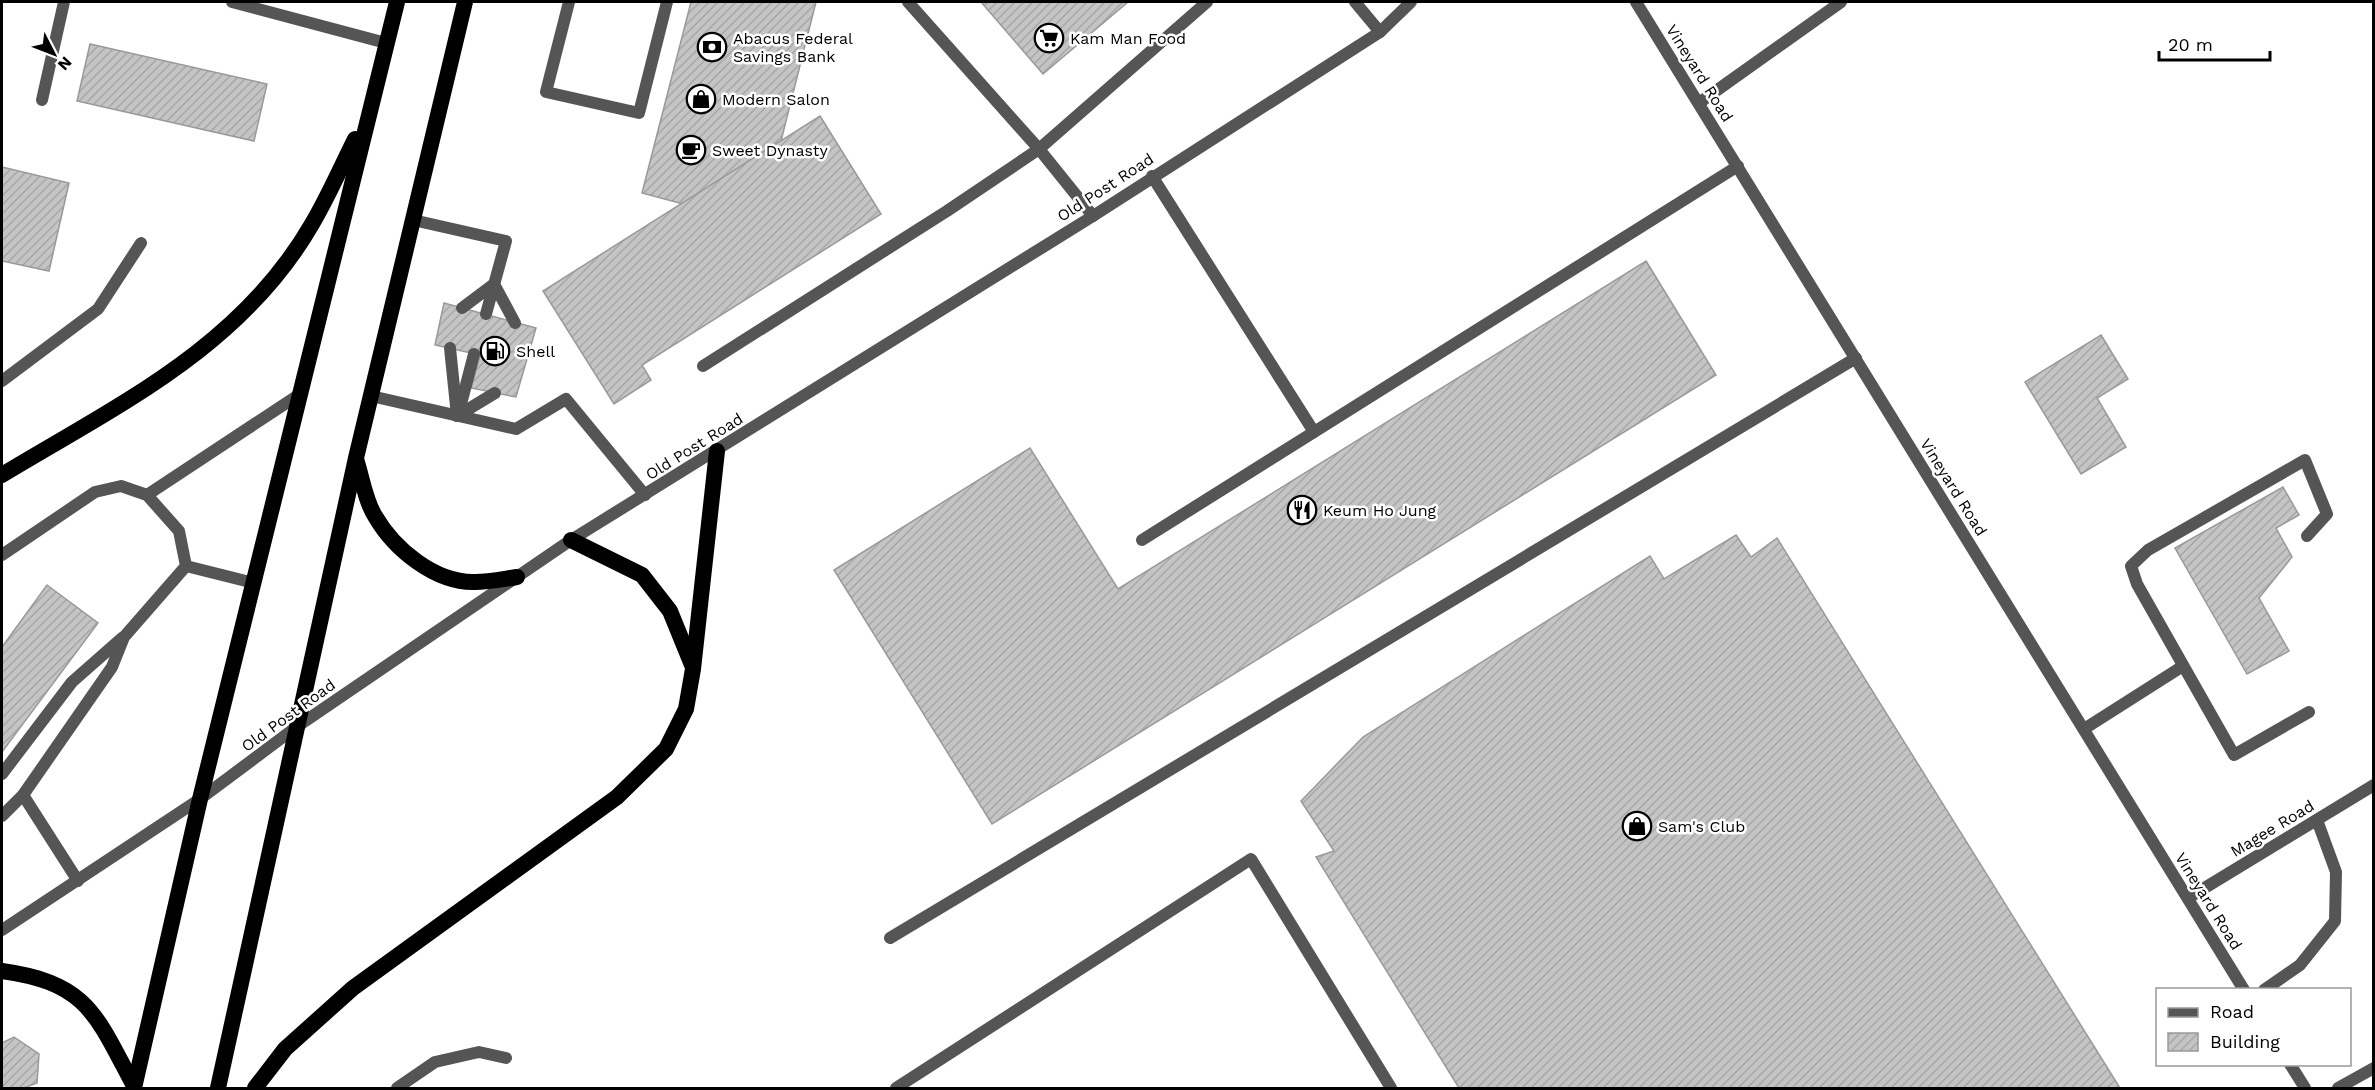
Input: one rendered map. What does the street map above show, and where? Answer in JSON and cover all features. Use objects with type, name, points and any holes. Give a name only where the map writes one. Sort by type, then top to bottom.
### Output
[{"type":"highway","points":[[134,1087],[200,799],[396,2]]},
{"type":"highway","points":[[218,1089],[295,728],[356,458],[465,2]]},
{"type":"highway","points":[[2,475],[169,375],[213,341],[284,265],[312,225],[369,111]]},
{"type":"highway","points":[[255,1089],[285,1049],[353,988],[617,797],[666,749],[686,709],[693,669],[717,451]]},
{"type":"highway","points":[[356,458],[374,515],[396,546],[420,564],[448,577],[474,583],[517,577]]},
{"type":"highway","points":[[570,540],[642,575],[670,611],[693,669]]},
{"type":"highway","points":[[2,971],[51,981],[82,999],[102,1026],[134,1087]]},
{"type":"street","points":[[42,100],[64,2]]},
{"type":"street","points":[[232,2],[386,43]]},
{"type":"street","points":[[569,2],[546,92],[639,113],[667,2]]},
{"type":"street","points":[[908,2],[1039,149],[1093,216]]},
{"type":"street","points":[[703,366],[947,211],[1039,149],[1207,2]]},
{"type":"street","points":[[1355,2],[1380,32]]},
{"type":"street","name":"Old Post Road","points":[[2,930],[200,799],[295,728],[570,540],[1093,216],[1152,176],[1380,32],[1411,2]]},
{"type":"street","name":"Vineyard Road","points":[[1636,2],[2243,988]]},
{"type":"street","points":[[1699,103],[1841,2]]},
{"type":"street","points":[[1142,540],[1738,166]]},
{"type":"street","points":[[1152,176],[1314,432]]},
{"type":"street","points":[[413,220],[506,242],[486,314]]},
{"type":"street","points":[[2,381],[98,309],[141,243]]},
{"type":"street","points":[[462,308],[494,284]]},
{"type":"street","points":[[494,284],[515,323]]},
{"type":"street","points":[[450,348],[458,416]]},
{"type":"street","points":[[458,416],[474,354]]},
{"type":"street","points":[[890,938],[1856,358]]},
{"type":"street","points":[[458,416],[495,393]]},
{"type":"street","points":[[147,495],[300,394]]},
{"type":"street","points":[[371,396],[516,429],[566,399],[645,495]]},
{"type":"street","points":[[2307,537],[2327,514],[2305,460],[2148,550],[2131,566],[2137,584],[2234,755],[2308,712]]},
{"type":"street","points":[[2,555],[95,492],[121,486],[147,495],[179,531],[186,566]]},
{"type":"street","points":[[186,566],[254,583]]},
{"type":"street","points":[[2,774],[72,682],[124,637],[186,566]]},
{"type":"street","points":[[2,816],[23,795],[112,667],[124,637]]},
{"type":"street","points":[[2084,729],[2183,666]]},
{"type":"street","name":"Magee Road","points":[[2187,898],[2373,785]]},
{"type":"street","points":[[23,795],[78,881]]},
{"type":"street","points":[[2267,988],[2300,965],[2335,921],[2336,872],[2317,820]]},
{"type":"street","points":[[896,1089],[1251,859],[1391,1089]]},
{"type":"street","points":[[397,1089],[435,1062],[479,1052],[506,1058]]},
{"type":"street","points":[[2291,1066],[2305,1089]]},
{"type":"street","points":[[2338,1089],[2373,1068]]},
{"type":"building","points":[[691,2],[816,2],[781,141],[683,204],[642,193]]},
{"type":"building","name":"Kam Man Food","points":[[981,2],[1128,2],[1043,74]]},
{"type":"building","points":[[90,44],[267,84],[254,141],[77,101]]},
{"type":"building","points":[[820,116],[881,214],[642,365],[651,380],[614,404],[543,291]]},
{"type":"building","points":[[2,167],[69,183],[49,271],[2,261]]},
{"type":"building","points":[[1646,261],[1716,375],[992,824],[834,570],[1030,448],[1118,589]]},
{"type":"building","name":"Shell","points":[[444,303],[536,328],[516,397],[471,388],[480,355],[435,345]]},
{"type":"building","points":[[2101,335],[2128,379],[2097,398],[2126,447],[2081,474],[2025,382]]},
{"type":"building","points":[[2283,487],[2299,515],[2276,528],[2292,557],[2259,598],[2289,651],[2247,674],[2175,548]]},
{"type":"building","name":"Sam's Club","points":[[1736,535],[1751,557],[1777,538],[2120,1088],[1459,1088],[1316,857],[1334,851],[1301,801],[1363,737],[1650,556],[1664,579]]},
{"type":"building","points":[[47,585],[98,623],[2,752],[2,647]]},
{"type":"building","points":[[14,1037],[39,1054],[37,1083],[24,1088],[2,1088],[2,1043]]},
{"type":"place","name":"Kam Man Food","points":[[1049,38]]},
{"type":"place","name":"Abacus Federal Savings Bank","points":[[712,47]]},
{"type":"place","name":"Modern Salon","points":[[701,99]]},
{"type":"place","name":"Sweet Dynasty","points":[[691,150]]},
{"type":"place","name":"Shell","points":[[495,351]]},
{"type":"place","name":"Keum Ho Jung","points":[[1302,510]]},
{"type":"place","name":"Sam's Club","points":[[1637,826]]}]
